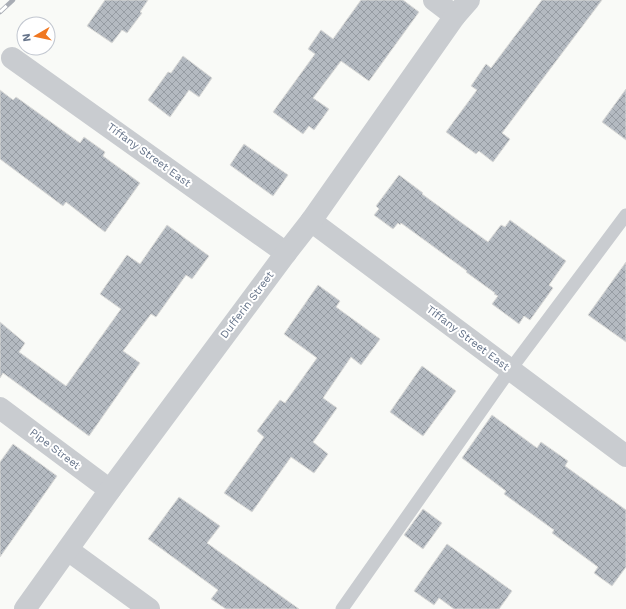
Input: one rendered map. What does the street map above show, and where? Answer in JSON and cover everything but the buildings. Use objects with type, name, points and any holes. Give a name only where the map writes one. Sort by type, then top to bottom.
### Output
[{"type":"street","points":[[434,0],[462,8]]},
{"type":"street","name":"Dufferin Street","points":[[25,609],[110,490],[286,252],[311,221],[462,8]]},
{"type":"street","name":"Tiffany Street East","points":[[12,58],[286,252]]},
{"type":"street","name":"Tiffany Street East","points":[[311,221],[626,456]]},
{"type":"street","name":"Pipe Street","points":[[0,408],[110,490]]},
{"type":"street","points":[[68,550],[149,609]]},
{"type":"lane","points":[[342,609],[510,370],[626,215]]},
{"type":"railway","points":[[0,12],[13,0]]}]
